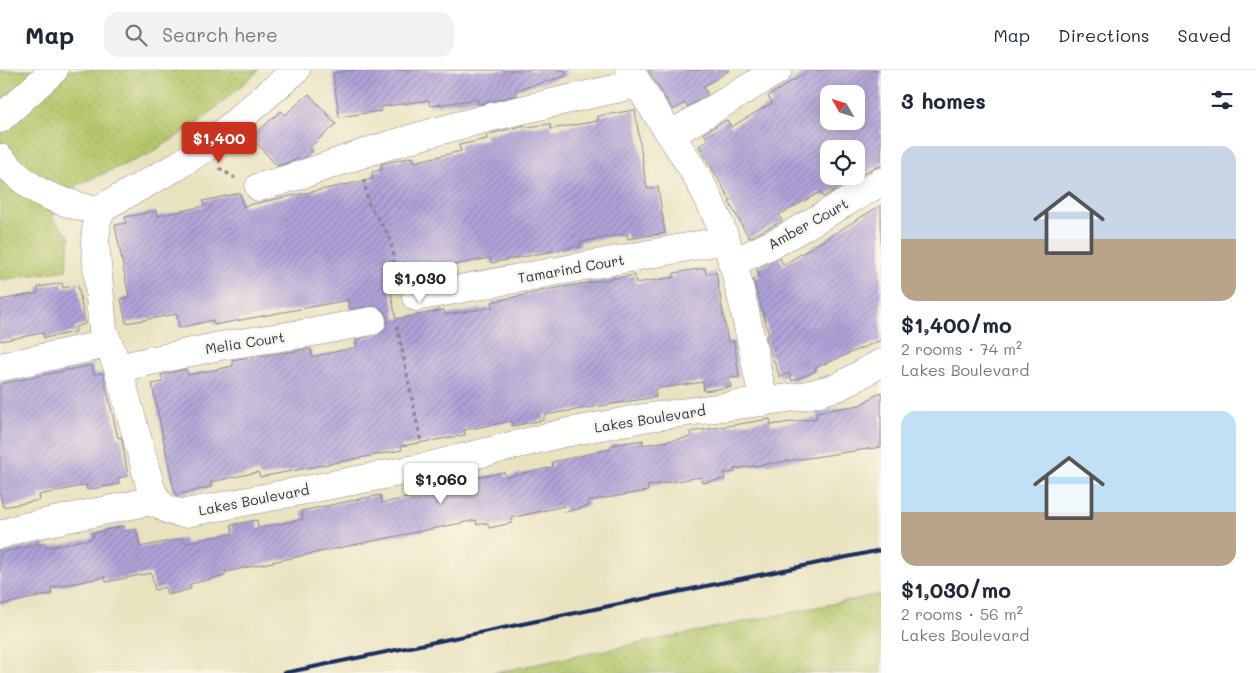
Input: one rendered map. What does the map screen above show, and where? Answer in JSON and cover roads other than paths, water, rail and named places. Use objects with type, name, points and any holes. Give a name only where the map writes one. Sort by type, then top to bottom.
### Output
[{"type":"street","points":[[0,119],[54,70]]},
{"type":"street","points":[[0,535],[20,528],[156,500],[149,482],[118,368],[107,344],[100,314],[95,243],[97,219],[105,206],[176,167],[210,145],[296,70]]},
{"type":"street","points":[[672,134],[778,70]]},
{"type":"street","points":[[259,187],[295,178],[387,146],[634,77],[672,134],[712,205],[729,251],[764,402]]},
{"type":"street","points":[[0,158],[21,181],[34,190],[46,196],[100,212]]},
{"type":"street","name":"Amber Court","points":[[729,251],[780,241],[881,182]]},
{"type":"street","name":"Tamarind Court","points":[[416,297],[729,251]]},
{"type":"street","name":"Melia Court","points":[[118,368],[220,346],[372,321]]},
{"type":"street","points":[[0,367],[107,344]]},
{"type":"street","name":"Lakes Boulevard","points":[[156,500],[160,506],[171,512],[186,513],[425,466],[564,433],[643,418],[803,396],[838,387],[881,363]]},
{"type":"railway","points":[[284,673],[881,550]]}]
